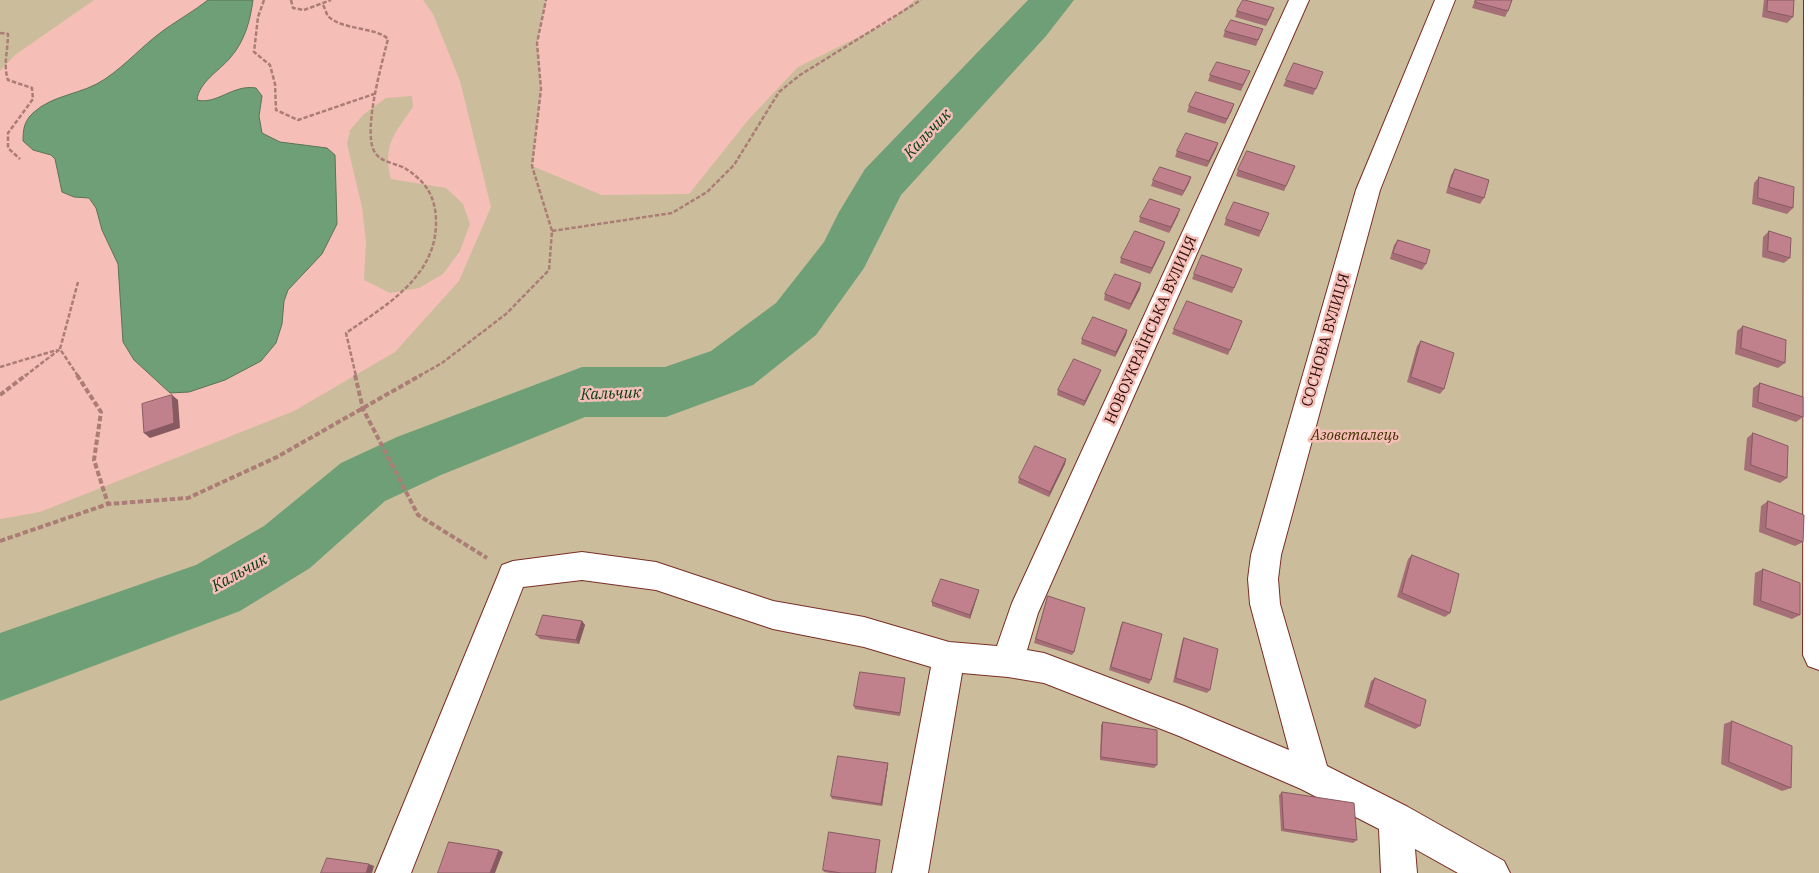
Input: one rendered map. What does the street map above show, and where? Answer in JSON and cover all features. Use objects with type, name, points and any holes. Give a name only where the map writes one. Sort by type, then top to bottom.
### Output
[{"type":"lane","name":"НОВОУКРАЇНСЬКА ВУЛИЦЯ","points":[[1008,662],[1023,613],[1299,0]]},
{"type":"lane","name":"СОСНОВА ВУЛИЦЯ","points":[[1313,776],[1265,604],[1264,579],[1266,555],[1368,190],[1445,0]]},
{"type":"lane","points":[[1814,0],[1819,655]]},
{"type":"lane","points":[[393,873],[513,575],[582,566],[656,576],[773,615],[864,632],[949,657],[1008,662],[1044,668],[1184,722],[1313,776],[1396,819],[1492,873]]},
{"type":"lane","points":[[910,873],[949,657]]},
{"type":"lane","points":[[1396,819],[1400,873]]},
{"type":"path","points":[[264,0],[258,18],[254,52],[270,65],[275,84],[276,110],[298,120],[374,94]]},
{"type":"path","points":[[291,0],[294,8],[304,10],[323,5],[331,0]]},
{"type":"path","points":[[0,541],[108,504],[188,498],[277,457],[363,409],[442,363],[506,314],[549,270],[552,231],[532,166],[541,89],[537,43],[546,0]]},
{"type":"path","points":[[552,231],[672,212],[707,192],[734,165],[779,92],[800,75],[921,0]]},
{"type":"path","points":[[323,5],[329,17],[353,28],[384,36],[388,39],[374,94],[371,137],[374,152],[383,160],[406,169],[426,187],[436,209],[436,235],[425,266],[396,298],[346,333],[363,409],[418,515],[513,575]]},
{"type":"path","points":[[0,33],[8,34],[8,52],[4,69],[8,80],[32,88],[33,100],[8,133],[8,148],[20,159]]},
{"type":"path","points":[[0,395],[60,349],[78,282]]},
{"type":"path","points":[[60,349],[102,412],[94,460],[108,504]]},
{"type":"path","points":[[0,368],[60,349]]},
{"type":"green space","points":[[0,0],[94,0],[15,55],[0,71]]},
{"type":"green space","name":"Азовсталець","points":[[423,0],[546,0],[537,43],[541,89],[532,166],[602,195],[689,194],[749,119],[798,67],[889,22],[915,0],[1819,0],[1819,873],[0,873],[0,519],[40,512],[294,411],[395,352],[459,281],[491,207],[460,81],[433,14]]},
{"type":"green space","points":[[412,96],[413,107],[396,132],[389,148],[388,157],[391,179],[446,188],[463,204],[470,224],[460,251],[443,274],[419,288],[390,293],[364,280],[366,242],[362,207],[347,144],[350,130],[364,114],[386,98]]},
{"type":"shaded area","points":[[208,0],[253,0],[248,23],[240,45],[230,58],[205,82],[197,100],[211,100],[240,89],[256,88],[262,96],[259,116],[262,133],[280,142],[327,148],[335,155],[337,224],[322,254],[288,290],[284,301],[282,324],[276,343],[261,361],[225,380],[189,392],[170,393],[134,360],[123,342],[118,264],[102,230],[96,208],[89,198],[74,197],[62,192],[55,159],[51,155],[33,150],[23,141],[23,133],[28,119],[41,107],[105,79],[169,26]]},
{"type":"building","points":[[1243,0],[1274,8],[1268,20],[1237,11]]},
{"type":"building","points":[[1476,0],[1512,0],[1508,11],[1475,2]]},
{"type":"building","points":[[1768,0],[1794,0],[1793,17],[1767,11]]},
{"type":"building","points":[[1231,20],[1263,29],[1258,40],[1225,31]]},
{"type":"building","points":[[1217,62],[1250,71],[1243,85],[1210,75]]},
{"type":"building","points":[[1294,63],[1323,72],[1316,89],[1286,80]]},
{"type":"building","points":[[1196,92],[1234,104],[1227,119],[1189,106]]},
{"type":"building","points":[[1186,133],[1218,143],[1209,161],[1177,151]]},
{"type":"building","points":[[1247,151],[1295,166],[1286,186],[1238,170]]},
{"type":"building","points":[[1160,167],[1191,177],[1184,191],[1153,180]]},
{"type":"building","points":[[1455,169],[1489,180],[1484,198],[1449,187]]},
{"type":"building","points":[[1759,177],[1794,187],[1793,208],[1758,198]]},
{"type":"building","points":[[1150,199],[1180,209],[1171,227],[1140,217]]},
{"type":"building","points":[[1234,202],[1269,213],[1261,231],[1226,219]]},
{"type":"building","points":[[1135,231],[1165,242],[1152,268],[1121,258]]},
{"type":"building","points":[[1769,231],[1791,238],[1790,258],[1768,251]]},
{"type":"building","points":[[1398,240],[1430,250],[1426,264],[1393,253]]},
{"type":"building","points":[[1202,255],[1242,269],[1234,288],[1194,274]]},
{"type":"building","points":[[1115,274],[1141,283],[1131,304],[1105,294]]},
{"type":"building","points":[[1187,301],[1242,321],[1230,350],[1174,329]]},
{"type":"building","points":[[1093,317],[1127,330],[1116,352],[1082,339]]},
{"type":"building","points":[[1743,326],[1786,340],[1785,363],[1741,348]]},
{"type":"building","points":[[1421,341],[1454,353],[1444,389],[1411,377]]},
{"type":"building","points":[[1074,359],[1101,370],[1085,401],[1058,390]]},
{"type":"building","points":[[1760,383],[1803,397],[1803,417],[1758,402]]},
{"type":"building","points":[[172,395],[174,423],[144,433],[142,404]]},
{"type":"building","points":[[1753,433],[1788,446],[1787,478],[1751,465]]},
{"type":"building","points":[[1035,446],[1066,459],[1050,492],[1019,478]]},
{"type":"building","points":[[1768,501],[1804,515],[1803,542],[1766,528]]},
{"type":"building","points":[[1412,555],[1459,574],[1450,613],[1402,593]]},
{"type":"building","points":[[1763,569],[1800,583],[1800,615],[1761,601]]},
{"type":"building","points":[[941,579],[979,590],[970,615],[932,602]]},
{"type":"building","points":[[1048,596],[1085,608],[1074,652],[1036,639]]},
{"type":"building","points":[[543,615],[582,621],[576,640],[536,635]]},
{"type":"building","points":[[1123,622],[1162,634],[1151,680],[1111,667]]},
{"type":"building","points":[[1184,638],[1218,649],[1210,690],[1176,678]]},
{"type":"building","points":[[860,672],[905,678],[900,713],[854,706]]},
{"type":"building","points":[[1375,678],[1426,700],[1420,726],[1368,703]]},
{"type":"building","points":[[1732,721],[1792,746],[1791,788],[1729,762]]},
{"type":"building","points":[[1103,722],[1157,730],[1157,765],[1101,757]]},
{"type":"building","points":[[838,756],[888,763],[881,804],[831,796]]},
{"type":"building","points":[[1282,792],[1354,803],[1357,840],[1284,829]]},
{"type":"building","points":[[829,832],[880,840],[875,873],[841,873],[823,870]]},
{"type":"building","points":[[449,842],[499,850],[490,873],[438,873]]},
{"type":"building","points":[[327,858],[369,864],[366,873],[321,873]]},
{"type":"waterway","name":"Кальчик","points":[[0,667],[216,589],[287,547],[363,482],[419,456],[582,392],[666,392],[732,368],[796,319],[845,254],[865,212],[883,182],[1030,26],[1052,0]]}]
